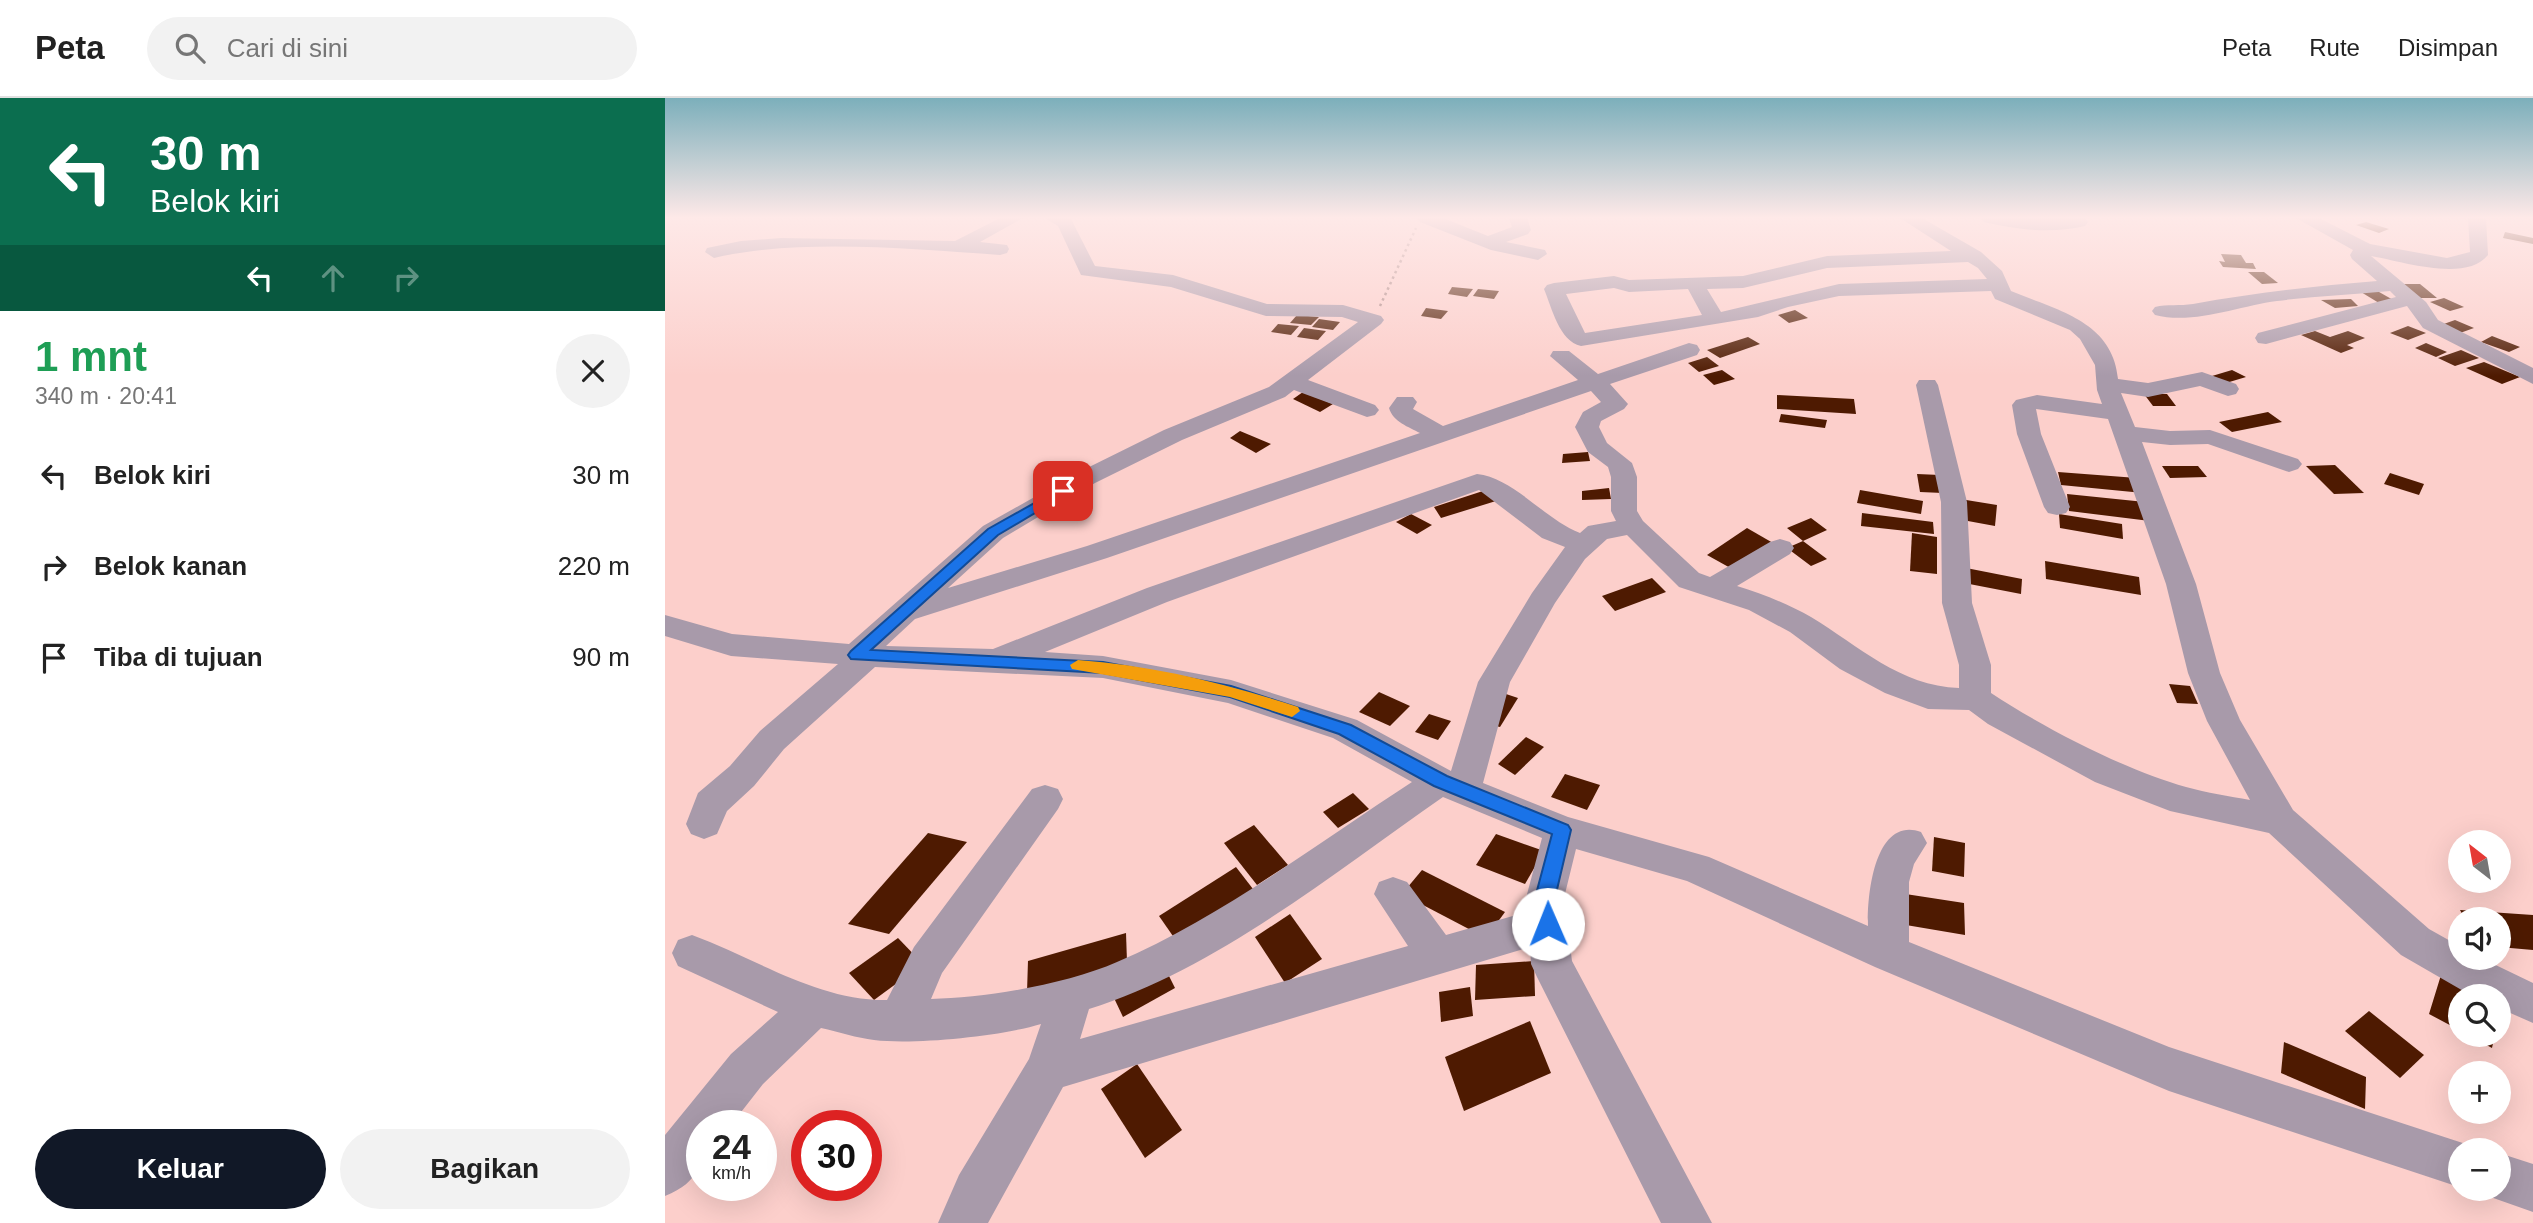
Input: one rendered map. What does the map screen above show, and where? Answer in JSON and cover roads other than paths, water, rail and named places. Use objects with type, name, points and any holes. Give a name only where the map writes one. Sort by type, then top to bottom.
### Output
[{"type":"street","points":[[704,824],[711,803],[742,776],[772,740],[862,656],[903,612],[993,532],[1086,478],[1173,435],[1277,392],[1374,320],[1343,311],[1266,310],[1173,281],[1088,270]]},
{"type":"street","points":[[1789,270],[1743,282],[1629,286],[1614,282],[1554,289],[1575,336],[1581,340],[1758,311],[1792,300],[1839,290],[1997,285]]},
{"type":"street","points":[[1990,270],[1995,275],[2002,295],[2065,320],[2089,335],[2106,365],[2108,384],[2181,584],[2204,673],[2224,721],[2280,820],[2415,942],[2477,978],[2533,1003]]},
{"type":"street","points":[[2377,270],[2419,306],[2431,324],[2533,377]]},
{"type":"street","points":[[1695,283],[1715,319]]},
{"type":"street","points":[[1629,286],[1651,330]]},
{"type":"street","points":[[2162,311],[2185,311],[2276,295],[2403,292]]},
{"type":"street","points":[[2266,338],[2403,292]]},
{"type":"street","points":[[903,612],[1097,552],[1597,384],[1689,350]]},
{"type":"street","points":[[1561,356],[1597,384],[1616,404],[1591,417],[1587,427],[1597,447],[1619,463],[1624,477],[1624,511],[1632,527],[1650,540],[1689,580],[1759,603],[1791,619],[1851,661],[1896,685],[1928,696],[1957,700],[1975,698],[2000,715],[2107,772],[2183,801],[2280,820]]},
{"type":"street","points":[[2108,384],[2148,390],[2202,379],[2228,389]]},
{"type":"street","points":[[1291,381],[1367,411]]},
{"type":"street","points":[[1927,385],[1954,502],[1957,603],[1975,665],[1975,698]]},
{"type":"street","points":[[1405,402],[1401,408],[1402,413],[1441,435]]},
{"type":"street","points":[[2057,506],[2029,434],[2024,405],[2038,402],[2170,438],[2210,437],[2289,464]]},
{"type":"street","points":[[989,669],[1157,595],[1477,482],[1488,483],[1552,532],[1584,545]]},
{"type":"street","points":[[692,953],[814,1007],[875,1020],[938,1019],[1025,1009],[1125,979],[1221,928],[1452,785],[1494,682],[1542,600],[1575,553],[1598,532],[1632,527]]},
{"type":"street","points":[[1714,587],[1780,548]]},
{"type":"street","points":[[665,625],[731,645],[989,669],[1103,667],[1231,692],[1345,729],[1452,785],[1562,830],[1696,868],[1797,915],[2169,1069],[2448,1161]]},
{"type":"street","points":[[899,1020],[928,960],[1045,799]]},
{"type":"street","points":[[1562,830],[1545,898],[1552,964],[1687,1223]]},
{"type":"street","points":[[1889,954],[1888,877],[1896,857],[1908,843]]},
{"type":"street","points":[[1393,894],[1438,956]]},
{"type":"street","points":[[1048,1070],[1548,924]]},
{"type":"street","points":[[963,1223],[976,1192],[1048,1070],[1072,995]]},
{"type":"street","points":[[715,1110],[747,1069],[814,1007]]},
{"type":"street","points":[[665,1172],[686,1146]]},
{"type":"street","points":[[2511,1181],[2533,1188]]}]
